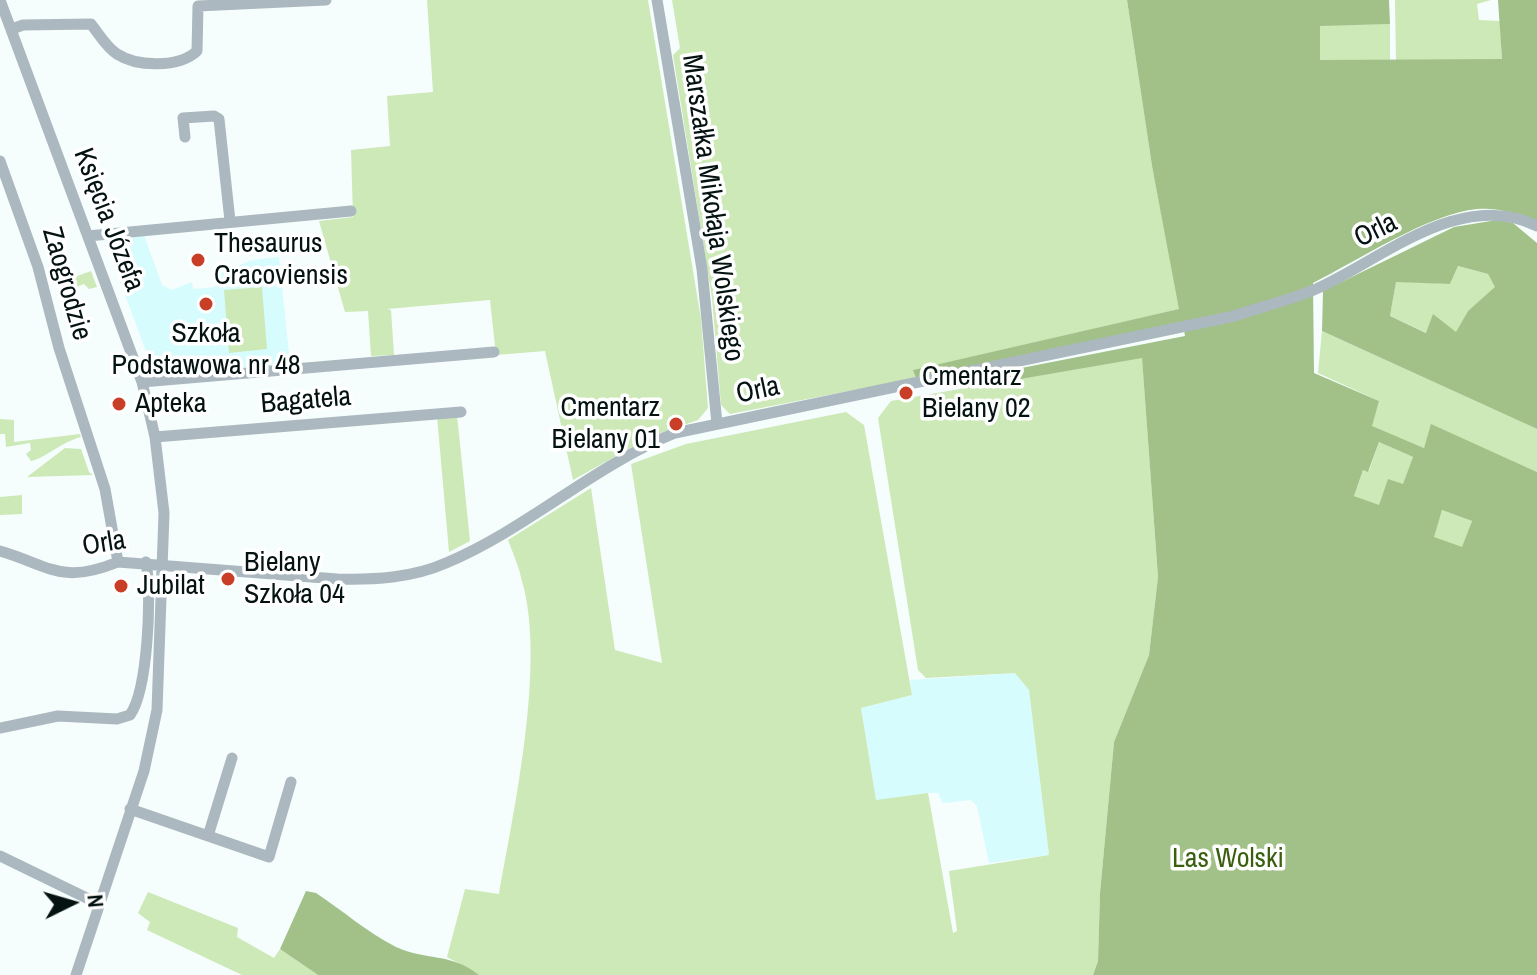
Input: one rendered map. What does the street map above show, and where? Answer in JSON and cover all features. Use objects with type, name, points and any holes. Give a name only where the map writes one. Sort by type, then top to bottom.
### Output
[{"type":"street","name":"Księcia Józefa","points":[[0,0],[142,382],[155,437],[164,513],[165,565],[157,710],[152,741],[76,975]]},
{"type":"street","points":[[12,29],[23,25],[91,24],[114,52],[137,62],[156,64],[191,56],[197,51],[198,6],[326,0]]},
{"type":"street","name":"Marszałka Mikołaja Wolskiego","points":[[657,0],[702,269],[717,424]]},
{"type":"street","points":[[185,137],[183,118],[214,116],[219,119],[230,221]]},
{"type":"street","name":"Zaogrodzie","points":[[0,161],[38,267],[59,348],[105,489],[118,562]]},
{"type":"street","points":[[88,236],[351,211]]},
{"type":"street","name":"Orla","points":[[0,551],[54,572],[98,570],[118,562],[146,562],[337,579],[366,580],[421,572],[446,563],[500,534],[642,446],[675,433],[1234,316],[1317,289],[1457,218],[1503,213],[1537,226]]},
{"type":"street","points":[[142,382],[494,352]]},
{"type":"street","name":"Bagatela","points":[[155,437],[461,412]]},
{"type":"street","points":[[0,728],[58,716],[117,719],[130,715],[141,693],[151,591],[146,562]]},
{"type":"street","points":[[208,836],[232,758]]},
{"type":"street","points":[[130,809],[269,857],[291,782]]},
{"type":"street","points":[[0,856],[99,904]]},
{"type":"shaded area","name":"Szkoła Podstawowa nr 48","points":[[144,235],[162,285],[172,290],[192,282],[193,289],[215,287],[215,275],[252,260],[279,257],[290,363],[155,376],[104,238]]},
{"type":"shaded area","points":[[1016,673],[1029,690],[1049,855],[989,863],[977,806],[971,800],[943,803],[938,793],[928,793],[876,801],[861,708],[912,695],[910,680]]},
{"type":"green space","points":[[427,0],[648,0],[701,319],[708,408],[698,420],[652,436],[573,480],[545,351],[496,355],[490,300],[387,309],[391,310],[394,355],[371,356],[368,311],[345,312],[319,221],[353,217],[351,150],[390,146],[387,96],[433,92]]},
{"type":"green space","points":[[672,0],[1127,0],[1152,166],[1180,309],[914,370],[916,378],[730,414],[721,405],[712,298],[673,55],[680,48]]},
{"type":"green space","name":"Las Wolski","points":[[1127,0],[1389,0],[1390,24],[1320,26],[1320,60],[1502,59],[1498,0],[1537,0],[1537,221],[1492,209],[1458,212],[1416,228],[1313,283],[1314,373],[1379,401],[1372,426],[1424,448],[1431,424],[1537,472],[1537,975],[1093,975],[1098,961],[1100,893],[1114,742],[1149,655],[1158,577],[1142,358],[968,388],[965,379],[1185,336],[1183,324],[916,378],[913,370],[1179,309],[1152,166]],"holes":[[[1379,442],[1413,457],[1403,484],[1388,479],[1379,505],[1354,496],[1363,470],[1368,472]],[[1442,510],[1472,521],[1462,547],[1434,537]]]},
{"type":"green space","points":[[1395,0],[1491,0],[1477,4],[1479,20],[1500,21],[1502,59],[1396,63]]},
{"type":"green space","points":[[1390,24],[1390,63],[1320,61],[1320,25]]},
{"type":"green space","points":[[1497,220],[1513,223],[1537,243],[1537,429],[1322,331],[1323,291],[1454,227]],"holes":[[[1458,266],[1488,274],[1495,287],[1468,311],[1456,332],[1433,314],[1426,333],[1390,316],[1396,282],[1450,284]]]},
{"type":"green space","points":[[1458,266],[1488,274],[1496,288],[1468,311],[1456,333],[1433,315],[1427,333],[1390,316],[1396,281],[1450,284]]},
{"type":"green space","points":[[91,271],[97,287],[89,289],[84,284],[61,293],[58,283]]},
{"type":"green space","points":[[262,287],[267,349],[229,353],[224,290]]},
{"type":"green space","points":[[1322,331],[1537,429],[1537,472],[1432,425],[1424,448],[1371,426],[1379,401],[1318,373]]},
{"type":"green space","points":[[1142,357],[1158,577],[1149,655],[1114,742],[1100,893],[1098,961],[1093,975],[479,975],[447,957],[465,889],[499,894],[519,779],[531,653],[529,615],[518,565],[508,540],[591,488],[615,650],[662,663],[631,464],[686,444],[846,412],[864,425],[912,695],[861,708],[876,800],[928,793],[953,933],[957,931],[949,871],[1049,855],[1029,690],[1015,673],[926,678],[918,670],[878,418],[891,401]]},
{"type":"green space","points":[[457,415],[470,541],[449,552],[437,416]]},
{"type":"green space","points":[[0,419],[14,420],[14,442],[80,434],[81,437],[31,461],[26,454],[31,450],[30,443],[6,447],[5,434],[0,434]]},
{"type":"green space","points":[[1379,442],[1413,457],[1403,485],[1388,480],[1379,506],[1354,496],[1363,470],[1369,471]]},
{"type":"green space","points":[[65,448],[81,449],[93,475],[27,477]]},
{"type":"green space","points":[[22,495],[22,514],[0,515],[0,497]]},
{"type":"green space","points":[[1442,510],[1472,521],[1462,548],[1433,537]]},
{"type":"green space","points":[[306,891],[316,893],[396,947],[458,963],[479,975],[318,975],[280,949]]},
{"type":"green space","points":[[148,892],[238,928],[237,937],[274,958],[280,949],[318,975],[242,975],[147,930],[150,922],[138,913]]},
{"type":"place","name":"Thesaurus Cracoviensis","points":[[198,260]]},
{"type":"place","name":"Szkoła Podstawowa nr 48","points":[[206,304]]},
{"type":"place","name":"Cmentarz Bielany 02","points":[[906,393]]},
{"type":"place","name":"Apteka","points":[[119,404]]},
{"type":"place","name":"Cmentarz Bielany 01","points":[[676,424]]},
{"type":"place","name":"Bielany Szkoła 04","points":[[228,579]]},
{"type":"place","name":"Jubilat","points":[[121,586]]}]
